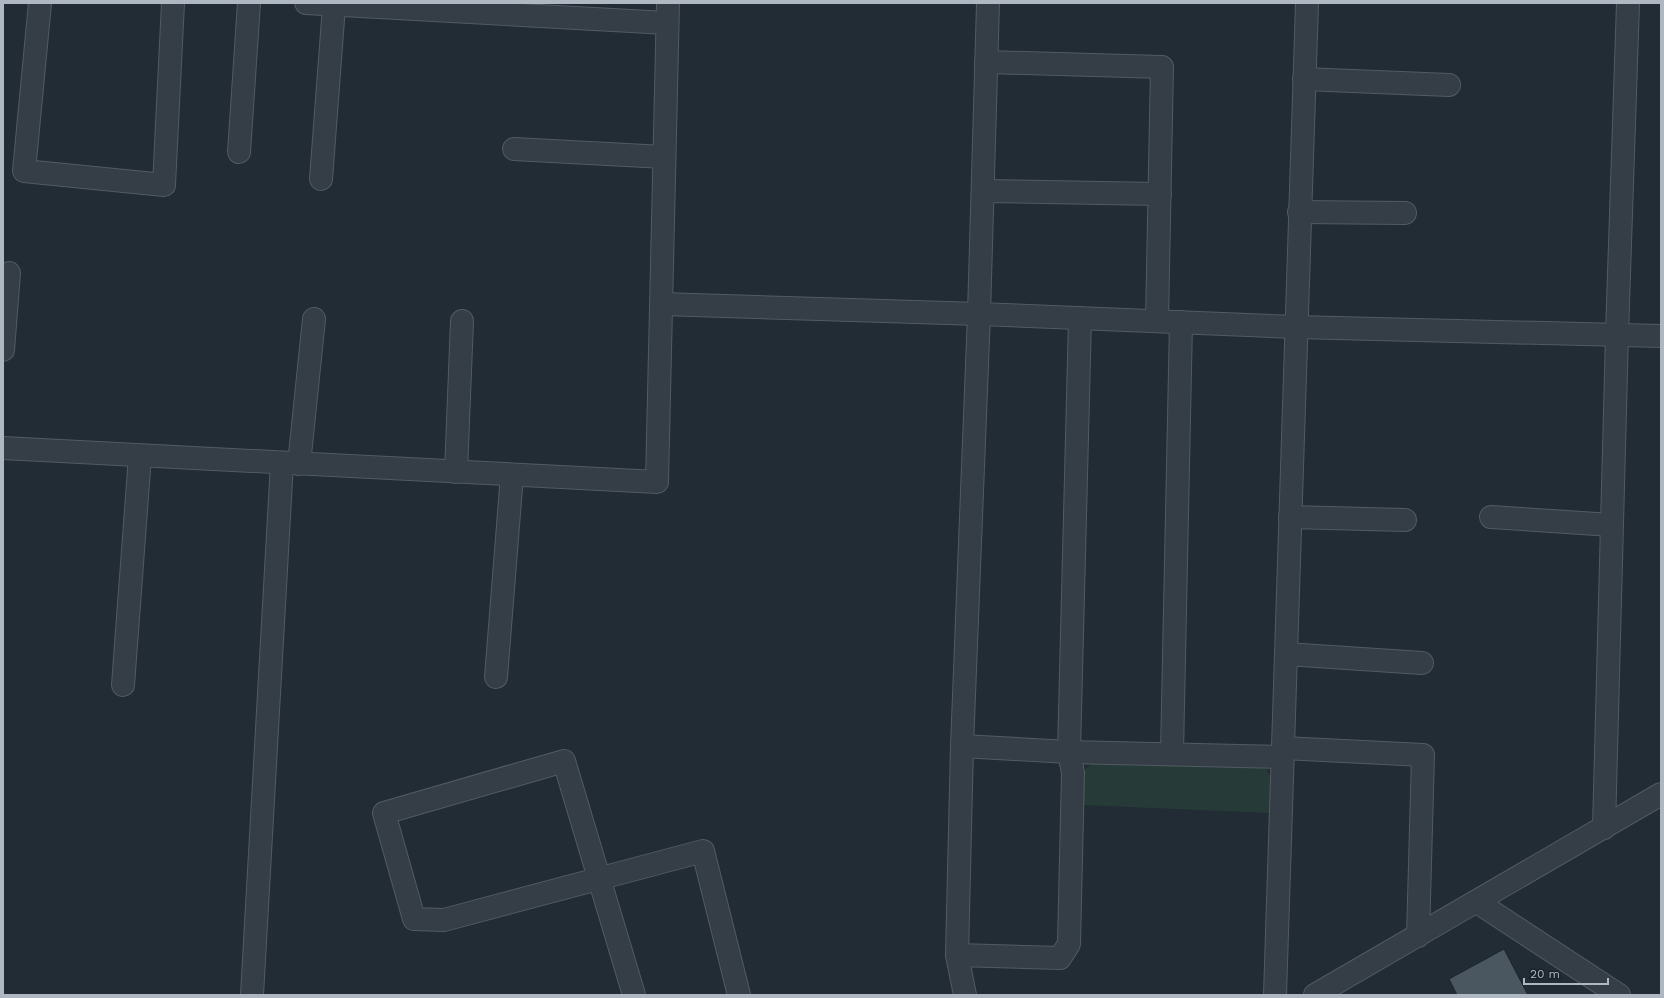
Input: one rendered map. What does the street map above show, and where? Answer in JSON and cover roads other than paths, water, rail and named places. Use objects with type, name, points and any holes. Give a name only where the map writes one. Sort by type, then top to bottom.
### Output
[{"type":"street","points":[[40,3],[24,171],[164,184],[173,3]]},
{"type":"street","points":[[239,152],[250,3]]},
{"type":"street","points":[[3,448],[657,482],[668,13],[334,6],[306,3]]},
{"type":"street","points":[[966,995],[957,955],[962,746],[980,314],[988,3]]},
{"type":"street","points":[[1275,995],[1299,212],[1307,3]]},
{"type":"street","points":[[1604,828],[1617,334],[1628,3]]},
{"type":"street","points":[[321,179],[334,6]]},
{"type":"street","points":[[986,62],[1162,67],[1157,321]]},
{"type":"street","points":[[1304,79],[1449,85]]},
{"type":"street","points":[[514,149],[664,157]]},
{"type":"street","points":[[983,191],[1160,194]]},
{"type":"street","points":[[1299,212],[1405,213]]},
{"type":"street","points":[[3,350],[9,272]]},
{"type":"street","points":[[662,304],[980,314],[1296,327],[1661,336]]},
{"type":"street","points":[[957,955],[1060,958],[1069,944],[1072,773],[1069,752],[1080,318]]},
{"type":"street","points":[[252,995],[290,463],[314,319]]},
{"type":"street","points":[[456,472],[462,320]]},
{"type":"street","points":[[1172,753],[1181,322]]},
{"type":"street","points":[[122,684],[140,456]]},
{"type":"street","points":[[496,677],[512,475]]},
{"type":"street","points":[[1290,516],[1405,520]]},
{"type":"street","points":[[1491,517],[1612,525]]},
{"type":"street","points":[[1286,654],[1422,663]]},
{"type":"street","points":[[962,746],[1069,752],[1424,755],[1418,936]]},
{"type":"street","points":[[634,995],[599,878],[564,761],[384,813],[414,918],[444,920],[599,878],[703,851],[739,995]]},
{"type":"street","points":[[1315,995],[1661,794]]},
{"type":"street","points":[[1477,902],[1619,995]]}]
